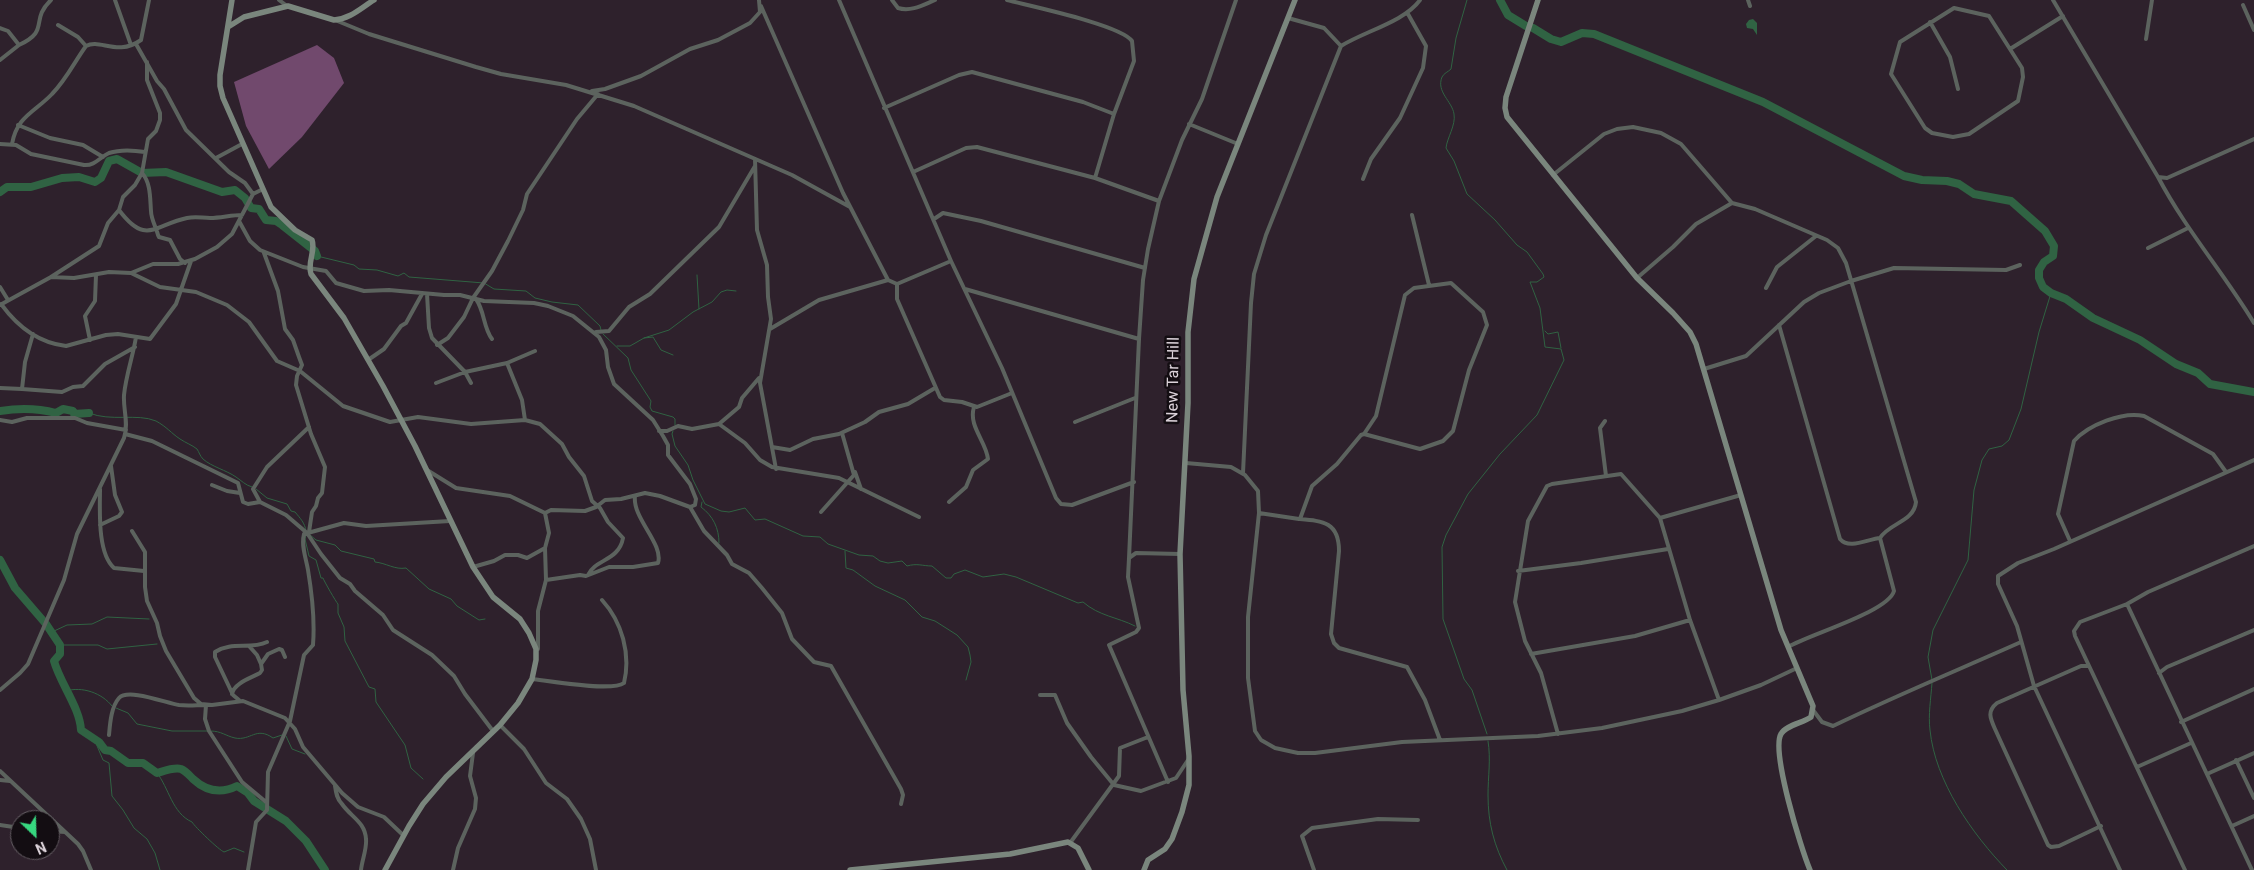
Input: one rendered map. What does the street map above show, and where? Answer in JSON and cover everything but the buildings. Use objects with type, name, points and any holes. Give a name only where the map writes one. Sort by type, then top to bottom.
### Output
[{"type":"street","points":[[0,60],[19,45],[35,36],[39,28],[39,14],[51,0]]},
{"type":"street","points":[[115,0],[133,44],[147,62],[186,130],[228,172],[246,183],[253,194]]},
{"type":"street","points":[[12,144],[18,125],[52,94],[86,46],[96,43],[117,49],[141,40],[144,19],[150,0]]},
{"type":"street","points":[[232,0],[220,86],[242,144],[275,212],[295,230],[312,240],[313,249],[309,269],[314,280],[344,318],[368,360],[427,470],[473,567],[493,597],[520,619],[533,640],[537,655]]},
{"type":"street","points":[[279,0],[288,6],[334,20],[369,34],[476,67],[598,94],[668,120],[794,176],[850,207]]},
{"type":"street","points":[[334,20],[351,16],[374,0]]},
{"type":"street","points":[[759,0],[850,207],[888,280],[897,284],[952,261]]},
{"type":"street","points":[[839,0],[884,108],[1002,368],[1056,498],[1061,504],[1072,505],[1134,482]]},
{"type":"street","points":[[892,0],[898,8],[906,10],[935,0]]},
{"type":"street","points":[[1007,0],[1124,33],[1134,45],[1134,61],[1114,114],[1094,178]]},
{"type":"street","points":[[1168,782],[1108,645],[1136,632],[1140,628],[1128,577],[1128,558],[1134,482],[1135,398],[1145,268],[1160,200],[1189,124],[1201,103],[1236,0]]},
{"type":"street","name":"New Tar Hill","points":[[1144,870],[1148,860],[1165,849],[1172,839],[1182,812],[1189,778],[1183,690],[1180,554],[1186,463],[1188,332],[1194,279],[1211,214],[1295,0]]},
{"type":"street","points":[[1243,473],[1254,274],[1281,195],[1341,46],[1362,34],[1408,14],[1420,0]]},
{"type":"street","points":[[1538,0],[1506,97],[1505,112],[1511,124],[1637,278],[1690,332],[1704,369],[1788,647],[1813,710],[1822,722],[1833,726],[1872,709],[1904,692],[1944,677],[2021,642]]},
{"type":"street","points":[[1748,0],[1750,6]]},
{"type":"street","points":[[2053,0],[2188,228],[2237,295],[2254,323]]},
{"type":"street","points":[[2146,39],[2152,0]]},
{"type":"street","points":[[2243,5],[2254,30]]},
{"type":"street","points":[[228,28],[244,17],[288,6]]},
{"type":"street","points":[[586,91],[601,90],[641,76],[690,49],[718,40],[754,20],[761,6]]},
{"type":"street","points":[[1954,8],[1985,13],[1990,17],[2010,49],[2023,74],[2019,98],[2016,103],[1969,134],[1953,137],[1932,133],[1921,124],[1891,74],[1899,43],[1954,8]]},
{"type":"street","points":[[1363,179],[1371,160],[1400,118],[1424,68],[1426,46],[1408,14]]},
{"type":"street","points":[[2010,49],[2063,16]]},
{"type":"street","points":[[1288,18],[1324,28],[1341,46]]},
{"type":"street","points":[[1930,22],[1950,57],[1958,89]]},
{"type":"street","points":[[58,26],[78,37],[86,46]]},
{"type":"street","points":[[0,28],[8,31],[19,45]]},
{"type":"street","points":[[147,62],[146,80],[160,113],[160,120],[156,131],[148,139],[142,173],[135,185],[123,198],[119,210],[108,223],[96,249],[51,278],[1,305],[20,326],[49,342],[66,346],[106,335],[147,339],[154,337],[176,304],[191,261]]},
{"type":"street","points":[[884,108],[959,75],[972,72],[1083,102],[1114,114]]},
{"type":"street","points":[[438,345],[448,338],[469,309],[508,241],[523,210],[527,194],[577,118],[598,94]]},
{"type":"street","points":[[1189,124],[1238,144]]},
{"type":"street","points":[[18,125],[50,138],[83,145],[104,157]]},
{"type":"street","points":[[1553,175],[1604,134],[1618,129],[1634,127],[1661,133],[1680,144],[1732,203],[1755,210],[1832,243],[1843,254],[1916,502],[1911,514],[1888,529],[1880,538],[1849,544],[1842,542],[1840,539],[1779,325]]},
{"type":"street","points":[[2158,177],[2167,178],[2254,139]]},
{"type":"street","points":[[0,144],[12,144],[31,154],[84,165],[94,163],[104,157],[125,150],[145,152]]},
{"type":"street","points":[[216,158],[242,144]]},
{"type":"street","points":[[913,172],[971,147],[1094,178],[1160,200]]},
{"type":"street","points":[[755,159],[757,230],[767,264],[770,329],[759,378],[776,469]]},
{"type":"street","points":[[595,332],[609,331],[629,307],[650,294],[719,227],[755,166]]},
{"type":"street","points":[[142,173],[145,176],[152,202],[151,212],[159,237],[170,240],[180,259],[185,263]]},
{"type":"street","points":[[131,273],[153,264],[185,263],[208,253],[227,239],[253,194],[263,189]]},
{"type":"street","points":[[1637,278],[1696,224],[1732,203]]},
{"type":"street","points":[[119,210],[132,226],[140,230],[157,229],[188,218],[242,215]]},
{"type":"street","points":[[934,219],[943,213],[981,220],[1145,268]]},
{"type":"street","points":[[1412,215],[1429,285]]},
{"type":"street","points":[[239,221],[250,241],[264,253],[309,269],[326,271],[332,281],[364,292],[390,290],[422,294],[460,295],[474,299],[548,306],[573,316],[595,332],[606,350],[608,367],[614,384],[653,420],[668,445],[668,455],[688,480],[695,494],[696,502],[690,508]]},
{"type":"street","points":[[2148,248],[2188,228]]},
{"type":"street","points":[[1766,288],[1777,267],[1816,236]]},
{"type":"street","points":[[264,253],[278,291],[285,329],[293,340],[302,365],[297,376],[296,385],[325,469],[322,493],[312,512],[308,532]]},
{"type":"street","points":[[1704,369],[1746,356],[1810,297],[1851,281],[1894,268],[2006,270],[2020,265]]},
{"type":"street","points":[[51,278],[74,278],[109,272],[131,273],[160,287],[196,292],[212,298],[236,311],[249,322],[277,361],[300,371],[340,405],[386,421],[424,417],[471,424],[525,420],[540,424],[562,444],[584,476],[591,498],[608,522],[622,536],[623,542],[612,557],[598,564],[588,576]]},
{"type":"street","points":[[90,340],[85,316],[91,304],[95,301],[96,275]]},
{"type":"street","points":[[770,329],[820,300],[888,280]]},
{"type":"street","points":[[1300,519],[1312,486],[1337,464],[1361,435],[1364,434],[1376,416],[1406,295],[1414,288],[1451,283],[1483,312],[1486,320],[1484,335],[1464,388],[1453,431],[1446,439],[1420,449],[1364,434]]},
{"type":"street","points":[[897,284],[897,299],[920,349],[935,388],[944,400],[962,402],[974,407],[985,405],[1012,393]]},
{"type":"street","points":[[0,287],[8,300]]},
{"type":"street","points":[[965,289],[1139,339]]},
{"type":"street","points":[[368,360],[384,349],[401,326],[406,323],[422,294]]},
{"type":"street","points":[[428,294],[429,328],[438,345],[465,372],[471,383]]},
{"type":"street","points":[[474,299],[482,310],[486,328],[492,339]]},
{"type":"street","points":[[22,389],[25,362],[33,334]]},
{"type":"street","points":[[0,690],[28,664],[64,580],[77,534],[126,432],[126,415],[123,407],[126,380],[136,337]]},
{"type":"street","points":[[0,388],[62,392],[73,387],[82,386],[105,364],[135,347]]},
{"type":"street","points":[[436,383],[465,372],[507,363],[535,350]]},
{"type":"street","points":[[507,363],[522,400],[525,420]]},
{"type":"street","points":[[659,431],[667,431],[678,426],[692,429],[719,424],[739,407],[742,398],[759,378]]},
{"type":"street","points":[[772,447],[790,450],[813,439],[842,433],[865,422],[879,412],[908,404],[935,388]]},
{"type":"street","points":[[1075,422],[1135,398]]},
{"type":"street","points":[[950,502],[968,484],[974,470],[988,459],[976,430],[972,413],[974,407]]},
{"type":"street","points":[[2070,541],[2058,514],[2074,441],[2080,435],[2116,417],[2132,414],[2144,416],[2213,454],[2226,472]]},
{"type":"street","points":[[0,420],[12,422],[27,418],[79,418],[87,423],[126,432],[152,441],[181,456],[194,460],[238,483],[243,502],[254,504],[260,502]]},
{"type":"street","points":[[1605,421],[1600,428],[1606,476]]},
{"type":"street","points":[[719,424],[745,444],[760,460],[776,469],[825,475],[850,482],[919,517]]},
{"type":"street","points":[[309,427],[266,467],[254,487],[260,502],[286,516],[308,532],[321,554],[340,578],[350,584],[355,591],[382,615],[389,627],[432,655],[454,676],[464,694],[493,731]]},
{"type":"street","points":[[842,433],[861,489]]},
{"type":"street","points":[[2120,870],[2034,686],[2017,626],[1998,584],[1998,576],[2018,563],[2254,460]]},
{"type":"street","points":[[1186,463],[1226,466],[1243,473],[1256,485],[1258,491],[1260,513],[1248,618],[1247,653],[1253,723],[1258,736],[1275,748],[1298,753],[1440,740],[1509,738],[1558,734],[1620,725],[1719,700],[1761,685],[1797,668]]},
{"type":"street","points":[[100,525],[119,516],[122,512],[115,495],[111,466]]},
{"type":"street","points":[[427,470],[456,488],[510,496],[545,513],[554,510],[581,512],[598,506],[605,500],[645,493],[660,496],[690,508],[704,531],[727,555],[732,564],[749,573],[782,613],[792,639],[814,662],[830,666],[897,783],[903,796],[901,804]]},
{"type":"street","points":[[821,512],[850,482],[854,471]]},
{"type":"street","points":[[1558,734],[1541,673],[1531,654],[1517,615],[1515,602],[1518,571],[1528,521],[1547,486],[1552,484],[1618,474],[1623,476],[1660,518],[1690,620],[1719,700]]},
{"type":"street","points":[[212,485],[227,491],[240,493]]},
{"type":"street","points":[[100,489],[100,525],[105,551],[111,565],[118,569],[144,571]]},
{"type":"street","points":[[1660,518],[1741,495]]},
{"type":"street","points":[[546,580],[580,575],[588,576],[609,567],[633,567],[659,562],[653,540],[640,520],[635,496]]},
{"type":"street","points":[[385,870],[403,835],[423,804],[446,777],[500,724],[518,703],[532,679],[537,655],[539,602],[546,580],[545,548],[549,533],[545,513]]},
{"type":"street","points":[[1260,513],[1319,520],[1334,530],[1339,540],[1331,634],[1334,643],[1341,649],[1407,667],[1425,700],[1440,740]]},
{"type":"street","points":[[248,870],[256,822],[267,810],[268,772],[290,721],[304,654],[313,645],[308,571],[303,546],[304,534],[344,523],[366,526],[450,521]]},
{"type":"street","points":[[132,531],[145,552],[144,571],[147,601],[165,648],[194,698],[206,705]]},
{"type":"street","points":[[1788,647],[1812,634],[1848,622],[1889,600],[1894,591],[1880,538]]},
{"type":"street","points":[[2185,870],[2075,636],[2076,625],[2254,546]]},
{"type":"street","points":[[473,567],[494,561],[505,555],[518,555],[527,558],[545,548]]},
{"type":"street","points":[[1518,571],[1668,549]]},
{"type":"street","points":[[1128,558],[1136,553],[1180,554]]},
{"type":"street","points":[[532,679],[596,686],[619,686],[624,683],[626,665],[624,641],[615,617],[602,600]]},
{"type":"street","points":[[2127,604],[2252,870]]},
{"type":"street","points":[[1531,654],[1635,636],[1690,620]]},
{"type":"street","points":[[2159,673],[2167,667],[2254,630]]},
{"type":"street","points":[[267,642],[249,646],[231,646],[215,652],[215,657],[233,696],[239,700],[261,706],[290,721],[303,747],[351,801],[364,810],[384,817],[403,835]]},
{"type":"street","points":[[233,696],[233,689],[262,670],[261,664],[249,646]]},
{"type":"street","points":[[261,664],[268,654],[275,649],[282,650],[285,658]]},
{"type":"street","points":[[2089,666],[2081,666],[1997,703],[1991,708],[1990,713],[1994,729],[2048,845],[2055,847],[2100,826]]},
{"type":"street","points":[[2181,722],[2254,689]]},
{"type":"street","points":[[109,735],[114,707],[119,697],[123,695],[134,694],[179,705],[223,704],[239,700]]},
{"type":"street","points":[[1040,695],[1055,695],[1067,723],[1090,757],[1114,785],[1142,791],[1168,782],[1179,775],[1188,760]]},
{"type":"street","points":[[206,705],[205,719],[208,731],[242,782],[266,802]]},
{"type":"street","points":[[1810,870],[1783,782],[1779,739],[1784,730],[1811,717],[1813,710]]},
{"type":"street","points":[[500,724],[528,754],[546,783],[567,798],[582,819],[590,839],[596,870]]},
{"type":"street","points":[[850,870],[1010,854],[1070,843],[1084,827],[1108,790],[1114,785],[1120,773],[1120,748],[1148,737]]},
{"type":"street","points":[[2137,767],[2191,743]]},
{"type":"street","points":[[453,870],[460,843],[475,809],[476,798],[470,770],[475,748]]},
{"type":"street","points":[[2207,774],[2254,753]]},
{"type":"street","points":[[2236,760],[2254,798]]},
{"type":"street","points":[[0,772],[84,851],[92,870]]},
{"type":"street","points":[[0,780],[12,782]]},
{"type":"street","points":[[334,783],[342,806],[352,814],[365,830],[366,845],[361,870]]},
{"type":"street","points":[[2232,826],[2254,816]]},
{"type":"street","points":[[1314,870],[1302,836],[1312,828],[1378,819],[1418,820]]},
{"type":"street","points":[[60,831],[65,832]]},
{"type":"street","points":[[1070,843],[1079,850],[1089,870]]},
{"type":"shaded area","points":[[1753,19],[1757,23],[1757,35],[1753,29],[1747,28],[1746,24],[1749,20]]},
{"type":"shaded area","points":[[317,45],[334,58],[344,83],[302,137],[269,169],[246,126],[234,82]]},
{"type":"waterway","points":[[1467,0],[1456,38],[1451,69],[1442,77],[1441,82],[1443,92],[1454,114],[1454,123],[1446,148],[1454,161],[1467,194],[1495,220],[1517,245],[1527,252],[1543,274],[1544,277],[1537,282],[1530,282],[1540,308],[1545,347],[1561,349],[1564,360],[1537,415],[1500,454],[1468,494],[1446,535],[1442,547],[1443,619],[1464,679],[1472,690],[1487,734]]},
{"type":"waterway","points":[[1500,0],[1508,15],[1526,26]]},
{"type":"waterway","points":[[1533,28],[1551,39],[1561,42],[1582,33],[1594,34],[1763,102],[1904,176],[1922,180],[1947,181],[1959,184],[1974,194],[2011,201],[2045,231],[2054,246],[2053,256],[2044,262],[2039,270],[2039,278],[2043,287],[2051,293],[2066,299],[2093,318],[2140,340],[2176,364],[2198,373],[2210,384],[2254,392]]},
{"type":"waterway","points":[[0,192],[7,187],[31,187],[62,178],[79,177],[95,182],[101,178],[109,161],[117,159],[142,173],[166,172],[222,192],[235,190],[245,198],[251,208],[259,209],[266,220],[276,221],[282,225],[315,251],[317,256]]},
{"type":"waterway","points":[[317,256],[354,265],[359,269],[377,270],[398,276],[404,273],[409,277],[484,283],[494,289],[526,291],[535,298],[578,305],[600,326],[601,330]]},
{"type":"waterway","points":[[697,275],[699,309]]},
{"type":"waterway","points":[[644,338],[669,330],[693,312],[712,302],[721,292],[727,290],[736,291]]},
{"type":"waterway","points":[[1932,680],[1928,657],[1933,630],[1968,560],[1974,490],[1982,460],[1989,449],[2002,446],[2009,440],[2021,409],[2039,332],[2051,293]]},
{"type":"waterway","points":[[1545,331],[1548,334],[1558,332],[1561,348]]},
{"type":"waterway","points":[[603,334],[628,358],[631,370],[651,401],[650,407],[652,411],[673,417],[675,425]]},
{"type":"waterway","points":[[617,346],[630,346],[644,338],[653,337],[661,350],[673,355]]},
{"type":"waterway","points":[[0,411],[28,409],[56,413],[63,409],[73,411],[74,414],[89,413]]},
{"type":"waterway","points":[[89,413],[97,416],[141,418],[156,421],[197,449],[202,458],[207,462],[252,487]]},
{"type":"waterway","points":[[673,431],[675,446],[688,465],[705,504],[721,511],[729,512],[745,508],[755,520],[765,519],[803,536],[820,537],[828,544],[859,555],[873,556],[880,561],[888,563],[902,561],[907,566],[932,566],[946,578],[951,578],[954,574],[965,570],[983,577],[1004,574],[1016,577],[1078,603],[1083,602],[1089,607],[1135,626]]},
{"type":"waterway","points":[[256,489],[267,498],[287,504],[291,511],[295,512],[302,521],[306,531]]},
{"type":"waterway","points":[[702,502],[701,507],[712,518],[716,527],[719,543]]},
{"type":"waterway","points":[[309,534],[316,540],[335,545],[341,551],[374,559],[375,562],[394,567],[406,568],[429,589],[451,599],[457,606],[479,620],[485,619]]},
{"type":"waterway","points":[[306,535],[305,539],[309,556],[316,560],[321,578],[323,578],[338,604],[338,613],[344,627],[345,641],[369,687],[375,689],[376,702],[405,745],[411,768],[423,779]]},
{"type":"waterway","points":[[845,551],[846,568],[853,570],[875,586],[905,600],[922,617],[935,621],[957,635],[968,647],[970,655],[971,662],[966,680]]},
{"type":"waterway","points":[[0,560],[15,588],[46,624],[60,645],[60,654],[54,661],[74,704],[81,730],[99,742],[105,750],[111,751],[128,763],[143,763],[157,773],[181,769],[208,789],[225,790],[237,786],[248,793],[254,801],[286,821],[306,841],[325,870]]},
{"type":"waterway","points":[[52,632],[67,625],[92,624],[107,617],[149,619]]},
{"type":"waterway","points":[[60,645],[98,645],[107,649],[157,644]]},
{"type":"waterway","points":[[1932,683],[1929,724],[1933,749],[1939,768],[1957,806],[1981,840],[2007,870]]},
{"type":"waterway","points":[[66,691],[85,690],[103,697],[112,706]]},
{"type":"waterway","points":[[116,708],[128,713],[137,724],[172,731],[207,731]]},
{"type":"waterway","points":[[211,731],[235,738],[245,738],[262,733],[273,738],[282,735]]},
{"type":"waterway","points":[[286,736],[292,749],[305,754]]},
{"type":"waterway","points":[[95,741],[103,760],[109,763],[112,796],[134,828],[147,839],[155,853],[160,870]]},
{"type":"waterway","points":[[1488,741],[1489,815],[1495,843],[1507,870]]},
{"type":"waterway","points":[[157,773],[180,813],[192,822],[212,843],[224,852],[234,848],[244,852]]}]
